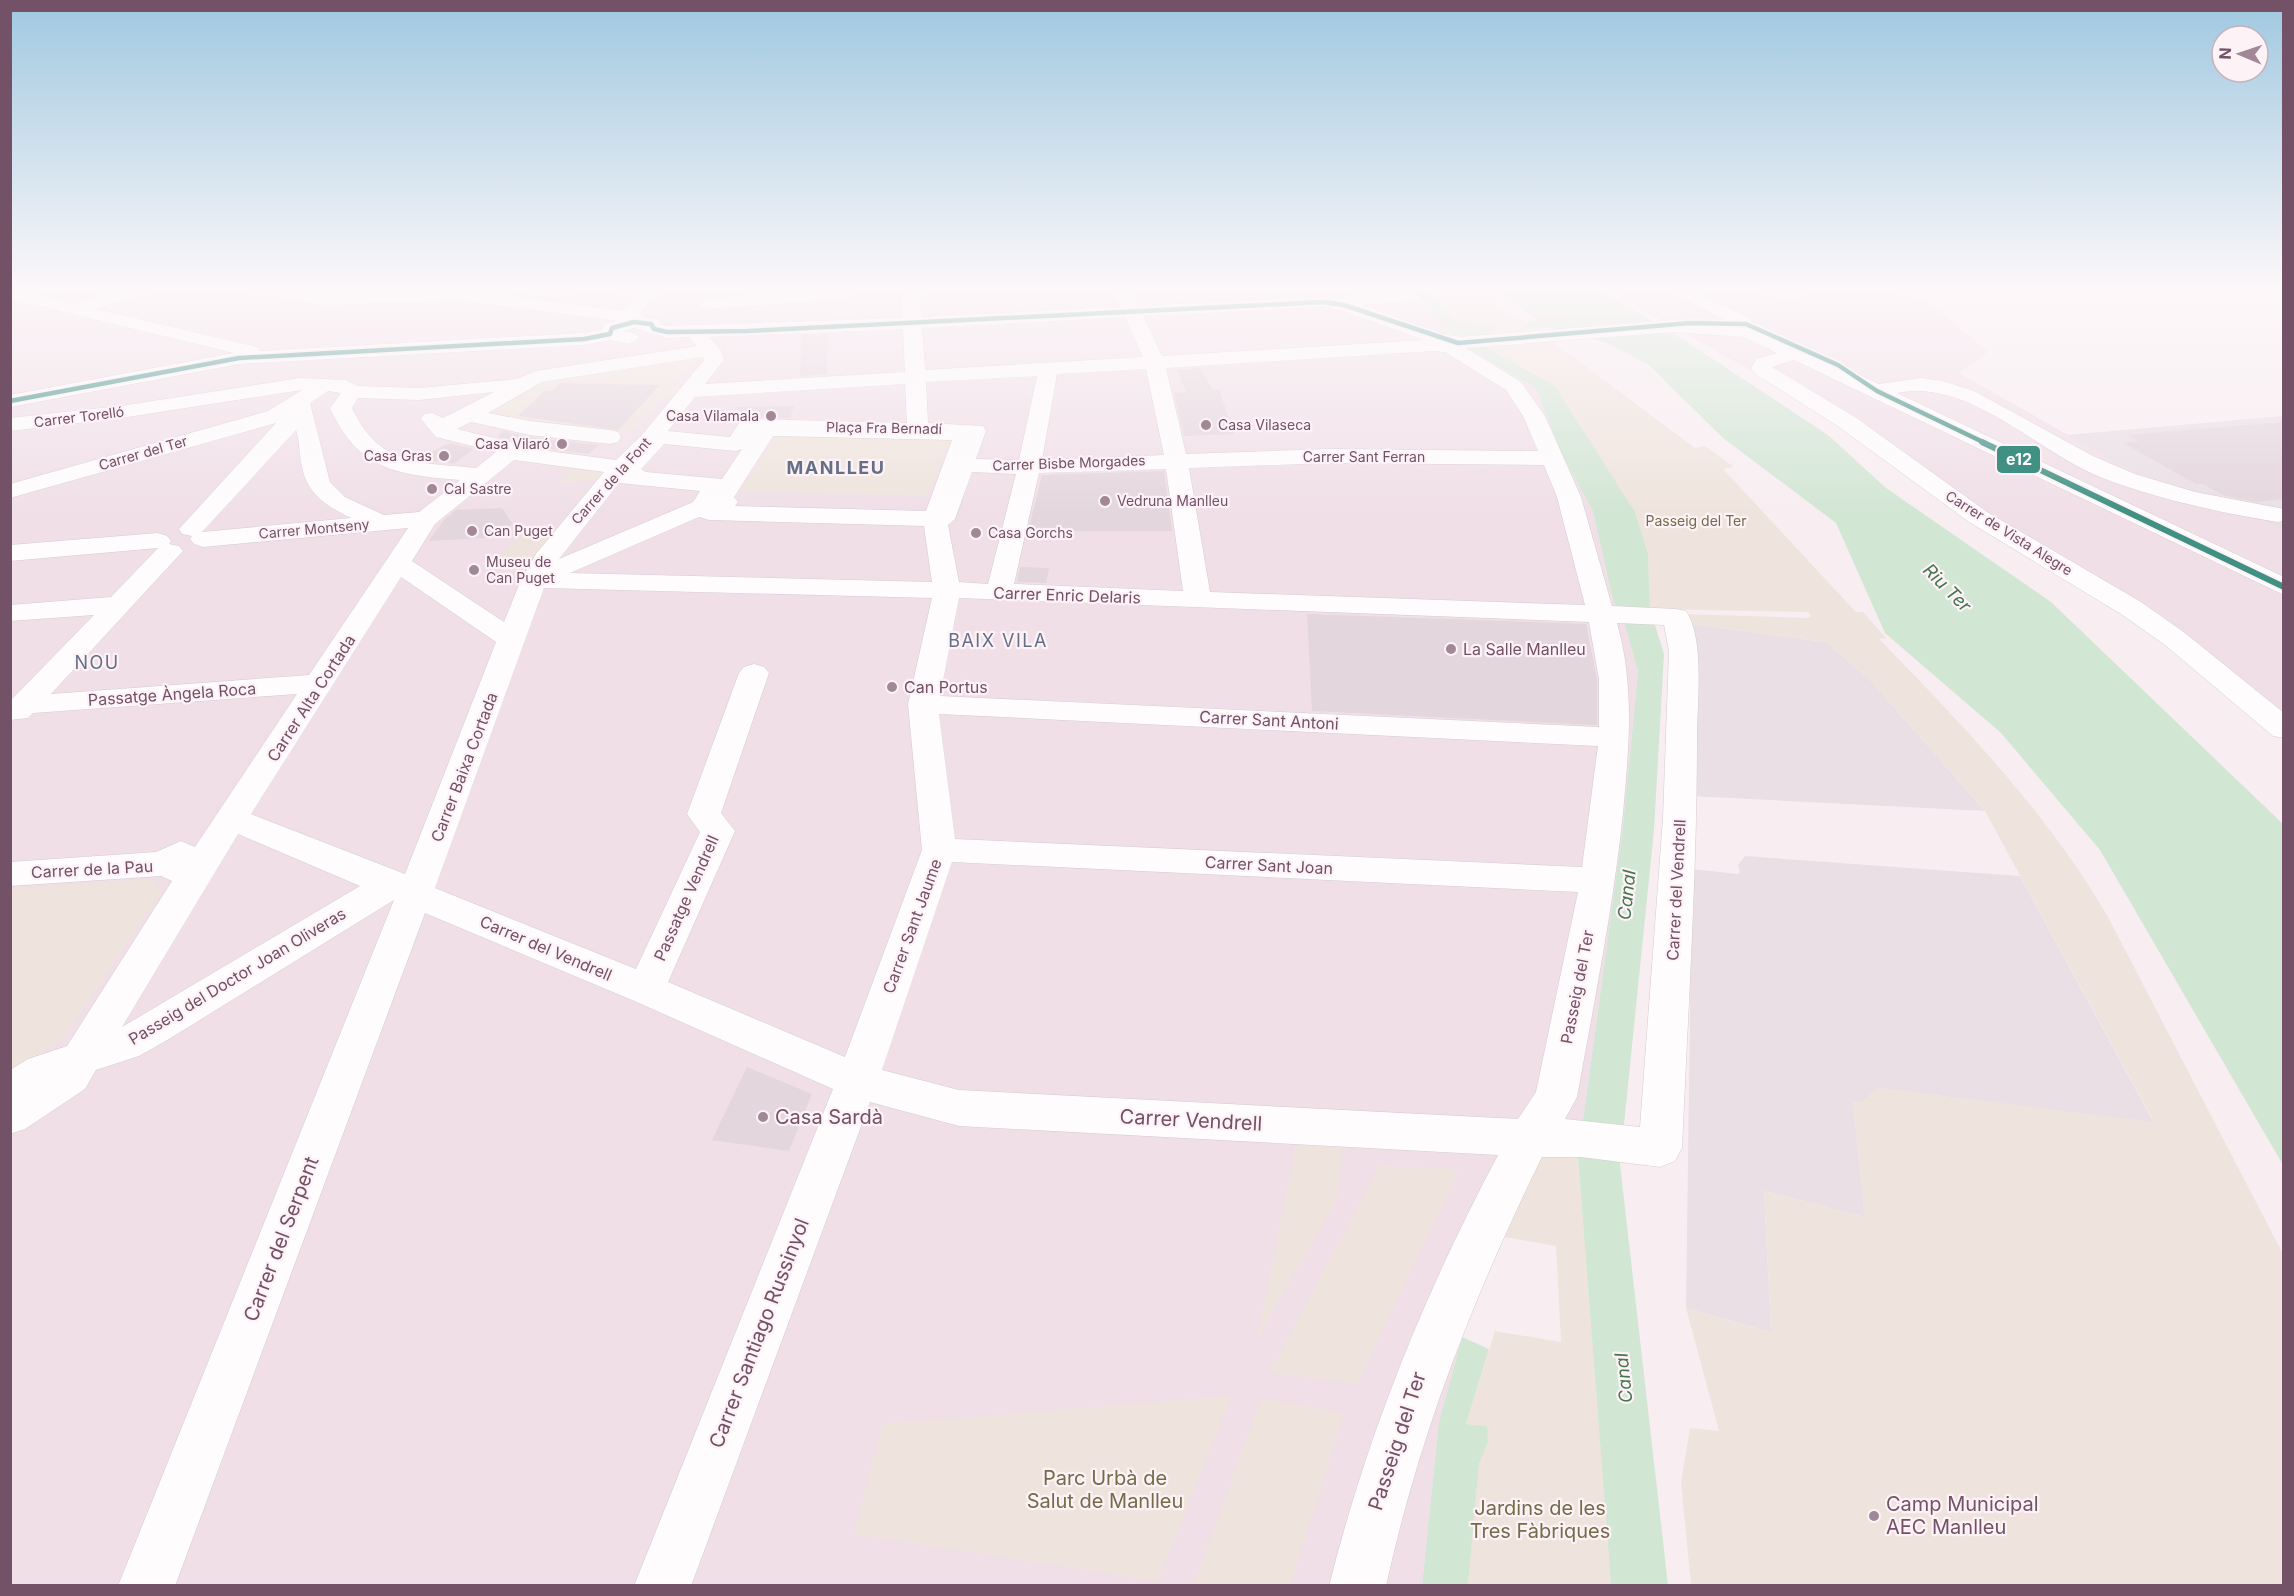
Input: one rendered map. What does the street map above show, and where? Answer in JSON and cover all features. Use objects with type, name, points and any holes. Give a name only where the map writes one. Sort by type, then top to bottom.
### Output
[{"type":"street","points":[[10,401],[207,363]]},
{"type":"street","points":[[304,363],[315,369],[326,384],[346,386],[352,392],[418,394],[526,382]]},
{"type":"street","points":[[390,462],[526,382],[556,372],[599,363]]},
{"type":"street","name":"Carrer de la Font","points":[[513,640],[534,580],[556,545],[605,484],[649,441],[711,363]]},
{"type":"street","points":[[534,580],[719,497],[766,429],[918,431],[914,363]]},
{"type":"street","points":[[689,390],[1148,363]]},
{"type":"street","points":[[1155,363],[1176,460],[1198,600]]},
{"type":"street","name":"Passeig del Ter","points":[[1357,1586],[1372,1514],[1422,1366],[1467,1260],[1529,1138],[1556,1097],[1598,879],[1615,737],[1614,680],[1625,615],[1569,497],[1534,416],[1514,386],[1480,363]]},
{"type":"street","name":"Carrer de Vista Alegre","points":[[1763,363],[1761,369],[1846,422],[1978,517],[2131,608],[2175,639],[2283,729]]},
{"type":"street","points":[[1816,363],[2283,587]]},
{"type":"street","points":[[1837,363],[1875,390],[1913,384],[1948,389],[1984,404],[2103,470],[2177,495],[2277,515]]},
{"type":"street","points":[[999,592],[1029,467],[1048,370]]},
{"type":"street","name":"Carrer Torelló","points":[[10,425],[121,412],[300,384],[326,384]]},
{"type":"street","name":"Carrer del Ter","points":[[10,491],[276,416],[300,407],[326,384]]},
{"type":"street","points":[[352,392],[341,408],[353,433],[390,462],[482,475]]},
{"type":"street","points":[[418,394],[435,436]]},
{"type":"street","points":[[300,407],[310,439],[313,467],[319,485],[337,502],[380,523]]},
{"type":"street","points":[[469,415],[530,428],[610,437]]},
{"type":"street","points":[[10,553],[164,546],[186,548],[289,425],[288,419],[276,416]]},
{"type":"street","name":"Plaça Fra Bernadí","points":[[719,497],[705,502],[716,485],[621,477],[659,437],[736,444],[749,425],[918,431],[975,430],[958,465]]},
{"type":"street","points":[[426,519],[482,475],[530,428]]},
{"type":"street","points":[[390,462],[435,436],[622,468],[634,475],[719,497],[937,513]]},
{"type":"street","name":"Carrer Sant Ferran","points":[[1176,460],[1330,456],[1552,458]]},
{"type":"street","name":"Carrer Bisbe Morgades","points":[[958,465],[1029,467],[1176,460]]},
{"type":"street","points":[[947,590],[937,513],[958,465]]},
{"type":"street","name":"Carrer Montseny","points":[[197,534],[426,519]]},
{"type":"street","name":"Carrer Alta Cortada","points":[[79,1061],[178,870],[232,819],[426,519]]},
{"type":"street","points":[[15,703],[46,681],[119,605],[164,546]]},
{"type":"street","points":[[398,563],[513,640]]},
{"type":"street","name":"Carrer Enric Delaris","points":[[534,580],[947,590],[1625,615]]},
{"type":"street","name":"Carrer Sant Jaume","points":[[857,1081],[939,850],[923,704],[947,590]]},
{"type":"street","points":[[10,613],[119,605]]},
{"type":"street","name":"Carrer del Vendrell","points":[[1529,1138],[1601,1141],[1660,1148],[1680,818],[1683,651],[1676,617],[1625,615]]},
{"type":"street","name":"Carrer Baixa Cortada","points":[[404,888],[513,640]]},
{"type":"street","name":"Passatge Vendrell","points":[[646,989],[718,831],[704,814],[754,673]]},
{"type":"street","name":"Passatge Àngela Roca","points":[[15,703],[321,683]]},
{"type":"street","name":"Carrer Sant Antoni","points":[[923,704],[1615,737]]},
{"type":"street","name":"Carrer del Vendrell","points":[[232,819],[646,989],[857,1081]]},
{"type":"street","name":"Carrer Sant Joan","points":[[939,850],[1598,879]]},
{"type":"street","name":"Carrer de la Pau","points":[[10,874],[178,870]]},
{"type":"street","name":"Passeig del Doctor Joan Oliveras","points":[[10,1092],[43,1071],[125,1044],[404,888]]},
{"type":"street","name":"Carrer del Serpent","points":[[146,1586],[404,888]]},
{"type":"street","name":"Passeig del Doctor Joan Oliveras","points":[[10,1116],[70,1077],[79,1061]]},
{"type":"street","name":"Carrer Vendrell","points":[[857,1081],[959,1108],[1529,1138]]},
{"type":"street","name":"Carrer Santiago Russinyol","points":[[662,1586],[857,1081]]},
{"type":"shaded area","points":[[11,363],[1494,363],[1534,387],[1545,406],[1561,453],[1593,511],[1613,601],[1619,608],[1624,621],[1638,672],[1623,826],[1578,1158],[1560,1155],[1504,1237],[1462,1337],[1439,1422],[1422,1585],[11,1586]]},
{"type":"shaded area","points":[[1738,363],[1972,363],[1959,373],[2135,473],[2259,519],[2283,531],[2283,737],[2150,626],[1846,424]]},
{"type":"shaded area","points":[[2283,416],[2283,531],[2259,519],[2135,473],[2067,435]]},
{"type":"shaded area","points":[[1690,624],[1826,642],[1871,681],[1985,811],[1689,796]]},
{"type":"shaded area","points":[[1745,856],[2020,876],[2154,1123],[1879,1088],[1862,1102],[1853,1102],[1865,1217],[1764,1191],[1771,1332],[1686,1308],[1692,869],[1738,874],[1740,872],[1738,865]]},
{"type":"green space","points":[[656,363],[696,363],[684,372],[673,386],[682,387],[676,395],[665,395],[630,434],[528,426],[483,412],[544,380]]},
{"type":"green space","points":[[1515,363],[1582,363],[1695,448],[1705,446],[1734,467],[1723,469],[1856,612],[1863,612],[1886,638],[1879,639],[1972,736],[2030,804],[2083,877],[2107,915],[2283,1254],[2283,1585],[1691,1585],[1681,1482],[1690,1428],[1719,1431],[1686,1308],[1771,1332],[1764,1191],[1865,1217],[1853,1102],[1862,1102],[1879,1088],[2154,1122],[1985,811],[1871,681],[1826,642],[1690,624],[1684,614],[1807,618],[1811,616],[1808,612],[1650,609],[1648,553],[1635,512],[1548,381]]},
{"type":"green space","points":[[776,436],[951,440],[928,496],[740,491]]},
{"type":"green space","points":[[518,458],[609,470],[593,480],[557,483],[573,469],[517,462]]},
{"type":"green space","points":[[520,535],[557,536],[524,571],[487,569]]},
{"type":"green space","points":[[151,879],[163,890],[63,1039],[11,1072],[11,889]]},
{"type":"green space","points":[[1297,1140],[1342,1143],[1338,1196],[1257,1339]]},
{"type":"green space","name":"Jardins de les Tres Fàbriques","points":[[1540,1154],[1578,1158],[1611,1585],[1468,1585],[1479,1464],[1487,1442],[1487,1426],[1466,1424],[1495,1331],[1561,1342],[1556,1246],[1504,1237]]},
{"type":"green space","points":[[1380,1166],[1459,1169],[1357,1384],[1270,1372]]},
{"type":"green space","name":"Parc Urbà de Salut de Manlleu","points":[[1231,1396],[1158,1581],[854,1534],[883,1424]]},
{"type":"green space","points":[[1261,1399],[1344,1413],[1290,1585],[1194,1585]]},
{"type":"water","name":"Canal","points":[[1494,363],[1515,363],[1554,385],[1635,512],[1648,553],[1650,609],[1664,654],[1654,830],[1620,1164],[1668,1585],[1611,1585],[1578,1158],[1623,826],[1638,672],[1624,621],[1619,608],[1613,601],[1593,511],[1561,453],[1534,387]]},
{"type":"water","name":"Riu Ter","points":[[1720,363],[1828,435],[1886,488],[2051,602],[2283,824],[2283,1165],[2100,850],[2001,733],[1885,633],[1836,523],[1723,438],[1648,364]]},
{"type":"water","points":[[1462,1337],[1489,1349],[1466,1424],[1487,1426],[1488,1442],[1479,1464],[1468,1585],[1422,1585],[1439,1422]]},
{"type":"building","points":[[801,363],[827,363],[827,374],[800,376]]},
{"type":"building","points":[[1200,368],[1213,390],[1219,389],[1234,434],[1184,436],[1174,393],[1186,392],[1177,370]]},
{"type":"building","points":[[561,383],[660,385],[618,430],[518,416],[544,391],[552,391]]},
{"type":"building","name":"Casa Vilamala","points":[[794,406],[790,418],[749,417],[734,407]]},
{"type":"building","points":[[2283,422],[2283,499],[2257,502],[2223,495],[2203,484],[2196,484],[2123,443],[2139,441],[2127,435]]},
{"type":"building","points":[[503,431],[530,437],[599,445],[588,454],[518,445],[515,441],[498,437]]},
{"type":"building","name":"Casa Gras","points":[[450,443],[473,449],[454,464],[418,459]]},
{"type":"building","name":"Vedruna Manlleu","points":[[1164,471],[1172,531],[1028,531],[1042,475]]},
{"type":"building","name":"Can Puget","points":[[502,508],[512,523],[504,537],[429,541],[443,521],[456,510]]},
{"type":"building","points":[[1020,567],[1049,568],[1046,583],[1017,582]]},
{"type":"building","name":"La Salle Manlleu","points":[[1307,614],[1586,624],[1597,680],[1597,725],[1312,711]]},
{"type":"building","name":"Casa Sardà","points":[[747,1067],[812,1094],[789,1151],[712,1140]]},
{"type":"transit line","name":"e12","points":[[10,401],[210,363]]},
{"type":"transit line","name":"e12","points":[[1835,363],[1877,391],[2284,587]]},
{"type":"place","name":"Casa Vilamala","points":[[771,416]]},
{"type":"place","name":"Casa Vilaseca","points":[[1206,425]]},
{"type":"place","name":"Casa Vilaró","points":[[562,444]]},
{"type":"place","name":"Casa Gras","points":[[444,456]]},
{"type":"place","name":"Cal Sastre","points":[[432,489]]},
{"type":"place","name":"Vedruna Manlleu","points":[[1105,501]]},
{"type":"place","name":"Can Puget","points":[[472,531]]},
{"type":"place","name":"Casa Gorchs","points":[[976,533]]},
{"type":"place","name":"Museu de Can Puget","points":[[474,570]]},
{"type":"place","name":"La Salle Manlleu","points":[[1451,649]]},
{"type":"place","name":"Can Portus","points":[[892,687]]},
{"type":"place","name":"Casa Sardà","points":[[763,1117]]},
{"type":"place","name":"Camp Municipal AEC Manlleu","points":[[1874,1516]]},
{"type":"district","name":"MANLLEU","points":[[836,468]]},
{"type":"district","name":"BAIX VILA","points":[[998,641]]},
{"type":"district","name":"NOU","points":[[97,663]]}]
